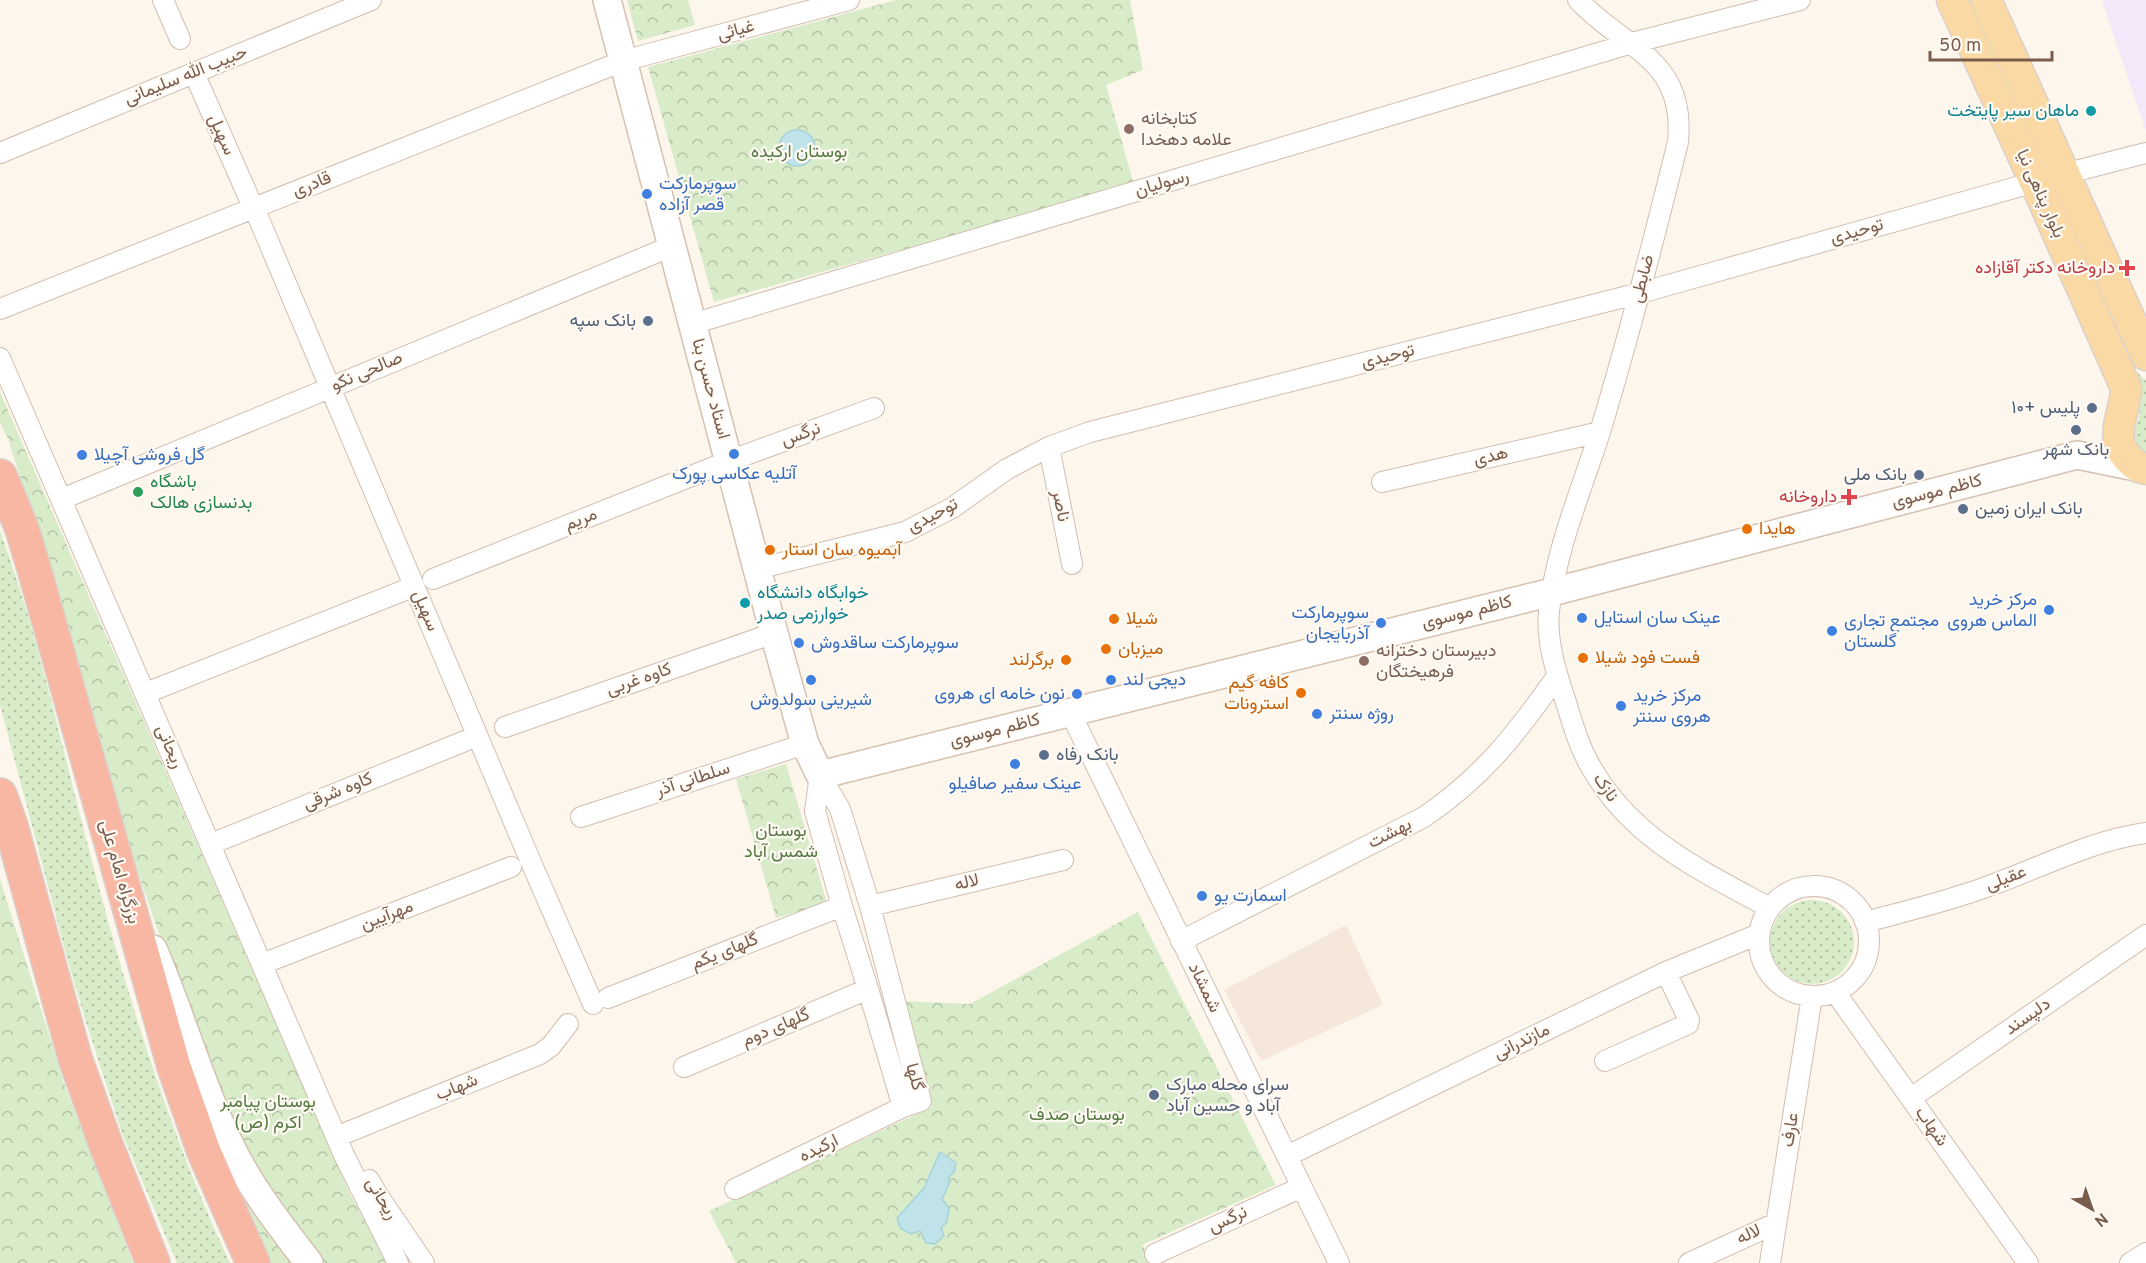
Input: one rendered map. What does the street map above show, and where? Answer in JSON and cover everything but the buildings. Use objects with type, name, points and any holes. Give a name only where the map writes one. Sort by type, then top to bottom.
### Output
[{"type":"highway","name":"بزرگراه امام علی","points":[[0,476],[22,529],[35,572],[174,1067],[204,1152],[253,1263]]},
{"type":"highway","points":[[0,795],[11,826],[75,1058],[106,1145],[153,1263]]},
{"type":"main road","name":"استاد حسن بنا","points":[[607,0],[774,633],[805,744],[820,775]]},
{"type":"main road","name":"بلوار پناهی نیا","points":[[1952,0],[2126,388],[2126,398],[2119,419],[2118,436],[2124,453],[2141,468]]},
{"type":"main road","name":"بلوار پناهی نیا","points":[[1986,0],[2146,355]]},
{"type":"main road","name":"کاظم موسوی","points":[[820,775],[1552,592],[2077,456],[2141,468]]},
{"type":"main road","points":[[113,852],[161,968],[226,1138],[253,1186],[309,1263]]},
{"type":"street","points":[[163,0],[180,39]]},
{"type":"street","name":"حبیب الله سلیمانی","points":[[0,153],[371,0]]},
{"type":"street","name":"غیاثی","points":[[623,61],[849,0]]},
{"type":"street","name":"ضابطی","points":[[1552,592],[1561,551],[1600,432],[1640,293],[1678,142],[1679,128],[1678,108],[1667,79],[1632,42],[1589,12],[1578,0]]},
{"type":"street","name":"رسولیان","points":[[692,324],[1632,42],[1800,0]]},
{"type":"street","name":"قادری","points":[[0,309],[623,61]]},
{"type":"street","name":"سهیل","points":[[194,73],[249,198]]},
{"type":"street","points":[[2064,174],[2146,153]]},
{"type":"street","name":"توحیدی","points":[[757,569],[905,532],[952,508],[1007,469],[1049,447],[1090,432],[1640,293],[2035,182]]},
{"type":"street","name":"سهیل","points":[[258,217],[530,860],[600,1001]]},
{"type":"street","name":"صالحی نکو","points":[[62,499],[672,246]]},
{"type":"street","name":"ریحانی","points":[[0,358],[336,1137],[362,1195],[398,1263]]},
{"type":"street","name":"نرگس","points":[[729,461],[874,408]]},
{"type":"street","name":"هدی","points":[[1382,482],[1600,432]]},
{"type":"street","name":"ناصر","points":[[1049,447],[1072,564]]},
{"type":"street","name":"مریم","points":[[433,579],[729,461]]},
{"type":"street","points":[[146,693],[405,590]]},
{"type":"street","name":"نازک","points":[[1552,592],[1548,629],[1557,676],[1589,766],[1618,807],[1662,846],[1689,864],[1770,908]]},
{"type":"street","name":"کاوه غربی","points":[[505,727],[774,633]]},
{"type":"street","name":"بهشت","points":[[1181,941],[1424,817],[1445,802],[1493,760],[1557,676]]},
{"type":"street","name":"شمشاد","points":[[1070,712],[1339,1263]]},
{"type":"street","name":"کاوه شرقی","points":[[211,844],[465,741]]},
{"type":"street","name":"سلطانی آذر","points":[[581,817],[805,744]]},
{"type":"street","name":"گلها","points":[[820,775],[840,809],[870,906],[921,1101],[903,1107],[815,811],[820,775]]},
{"type":"street","name":"عقیلی","points":[[1865,922],[1929,906],[1989,886],[2096,843],[2146,833]]},
{"type":"street","name":"لاله","points":[[870,906],[1064,860]]},
{"type":"street","name":"مهرآیین","points":[[262,964],[512,867]]},
{"type":"street","points":[[1810,886],[1828,888],[1844,895],[1857,907],[1865,922],[1868,938],[1867,955],[1860,970],[1849,983],[1835,992],[1812,996],[1794,993],[1778,984],[1766,970],[1760,952],[1759,934],[1762,923],[1778,899],[1793,890],[1810,886]]},
{"type":"street","name":"گلهای یکم","points":[[600,1001],[842,906]]},
{"type":"street","name":"مازندرانی","points":[[1287,1156],[1666,972],[1759,934]]},
{"type":"street","name":"دلپسند","points":[[1911,1098],[2146,935]]},
{"type":"street","points":[[1605,1061],[1688,1024],[1689,1020],[1666,972]]},
{"type":"street","name":"گلهای دوم","points":[[684,1067],[868,989]]},
{"type":"street","name":"شهاب","points":[[1835,992],[2028,1263]]},
{"type":"street","name":"عارف","points":[[1770,1263],[1812,996]]},
{"type":"street","name":"شهاب","points":[[336,1137],[540,1054],[551,1046],[568,1024]]},
{"type":"street","name":"ارکیده","points":[[735,1189],[903,1107]]},
{"type":"street","name":"ریحانی","points":[[336,1137],[354,1151],[379,1197],[424,1263]]},
{"type":"street","name":"نرگس","points":[[1155,1254],[1302,1186]]},
{"type":"street","name":"لاله","points":[[1689,1263],[1776,1222]]},
{"type":"street","points":[[2130,1263],[2146,1252]]},
{"type":"shaded area","points":[[2146,0],[2146,131],[2102,1]]},
{"type":"shaded area","points":[[1346,925],[1383,1005],[1261,1061],[1224,990]]},
{"type":"green space","points":[[627,0],[688,0],[695,25],[638,41]]},
{"type":"green space","name":"بوستان ارکیده","points":[[896,0],[1130,0],[1143,70],[1106,85],[1134,185],[714,302],[648,67]]},
{"type":"green space","points":[[2138,373],[2146,381],[2146,457],[2132,446],[2132,431],[2138,420],[2142,395]]},
{"type":"green space","name":"بوستان پیامبر اکرم (ص)","points":[[0,392],[351,1196],[389,1263],[320,1263],[263,1190],[194,1037],[128,843],[86,710],[58,596],[8,439],[0,422]]},
{"type":"green space","points":[[0,531],[34,636],[110,929],[144,1043],[184,1154],[230,1263],[177,1263],[122,1133],[85,1019],[0,705]]},
{"type":"green space","name":"بوستان شمس آباد","points":[[786,764],[827,903],[776,918],[736,779]]},
{"type":"green space","points":[[0,879],[65,1086],[133,1263],[0,1263]]},
{"type":"green space","points":[[1812,900],[1828,903],[1842,912],[1851,926],[1854,942],[1851,958],[1842,972],[1828,981],[1812,984],[1796,981],[1782,972],[1773,958],[1770,942],[1773,926],[1782,912],[1796,903]]},
{"type":"green space","name":"بوستان صدف","points":[[1138,912],[1276,1185],[1142,1245],[1154,1263],[736,1263],[709,1211],[932,1107],[902,1001],[970,1004]]},
{"type":"green space","points":[[205,1105],[301,1263],[270,1263],[238,1194]]},
{"type":"water","points":[[797,130],[810,135],[815,148],[810,161],[797,166],[784,161],[779,148],[784,135]]},
{"type":"water","points":[[940,1152],[956,1163],[954,1172],[948,1178],[950,1182],[942,1199],[949,1208],[947,1222],[941,1228],[944,1236],[935,1244],[926,1243],[920,1231],[911,1234],[900,1228],[897,1218],[924,1188]]},
{"type":"place","name":"ماهان سیر پایتخت","points":[[2091,111]]},
{"type":"place","name":"کتابخانه علامه دهخدا","points":[[1129,129]]},
{"type":"place","name":"سوپرمارکت قصر آزاده","points":[[647,194]]},
{"type":"place","name":"داروخانه دکتر آقازاده","points":[[2127,268]]},
{"type":"place","name":"بانک سپه","points":[[648,321]]},
{"type":"place","name":"پلیس +۱۰","points":[[2092,408]]},
{"type":"place","name":"بانک شهر","points":[[2076,430]]},
{"type":"place","name":"آتلیه عکاسی پورک","points":[[734,454]]},
{"type":"place","name":"گل فروشی آچیلا","points":[[82,455]]},
{"type":"place","name":"بانک ملی","points":[[1919,475]]},
{"type":"place","name":"باشگاه بدنسازی هالک","points":[[138,492]]},
{"type":"place","name":"داروخانه","points":[[1849,497]]},
{"type":"place","name":"بانک ایران زمین","points":[[1963,509]]},
{"type":"place","name":"هایدا","points":[[1747,529]]},
{"type":"place","name":"آبمیوه سان استار","points":[[770,550]]},
{"type":"place","name":"خوابگاه دانشگاه خوارزمی صدر","points":[[745,603]]},
{"type":"place","name":"مرکز خرید الماس هروی","points":[[2049,610]]},
{"type":"place","name":"عینک سان استایل","points":[[1582,618]]},
{"type":"place","name":"شیلا","points":[[1114,619]]},
{"type":"place","name":"سوپرمارکت آذربایجان","points":[[1381,623]]},
{"type":"place","name":"مجتمع تجاری گلستان","points":[[1832,631]]},
{"type":"place","name":"سوپرمارکت ساقدوش","points":[[799,643]]},
{"type":"place","name":"میزبان","points":[[1106,649]]},
{"type":"place","name":"فست فود شیلا","points":[[1583,658]]},
{"type":"place","name":"برگرلند","points":[[1066,660]]},
{"type":"place","name":"دبیرستان دخترانه فرهیختگان","points":[[1364,661]]},
{"type":"place","name":"شیرینی سولدوش","points":[[811,680]]},
{"type":"place","name":"دیجی لند","points":[[1111,680]]},
{"type":"place","name":"کافه گیم استرونات","points":[[1301,693]]},
{"type":"place","name":"نون خامه ای هروی","points":[[1077,694]]},
{"type":"place","name":"مرکز خرید هروی سنتر","points":[[1621,706]]},
{"type":"place","name":"روژه سنتر","points":[[1317,714]]},
{"type":"place","name":"بانک رفاه","points":[[1044,755]]},
{"type":"place","name":"عینک سفیر صافیلو","points":[[1015,764]]},
{"type":"place","name":"اسمارت یو","points":[[1202,896]]},
{"type":"place","name":"سرای محله مبارک آباد و حسین آباد","points":[[1154,1095]]}]
